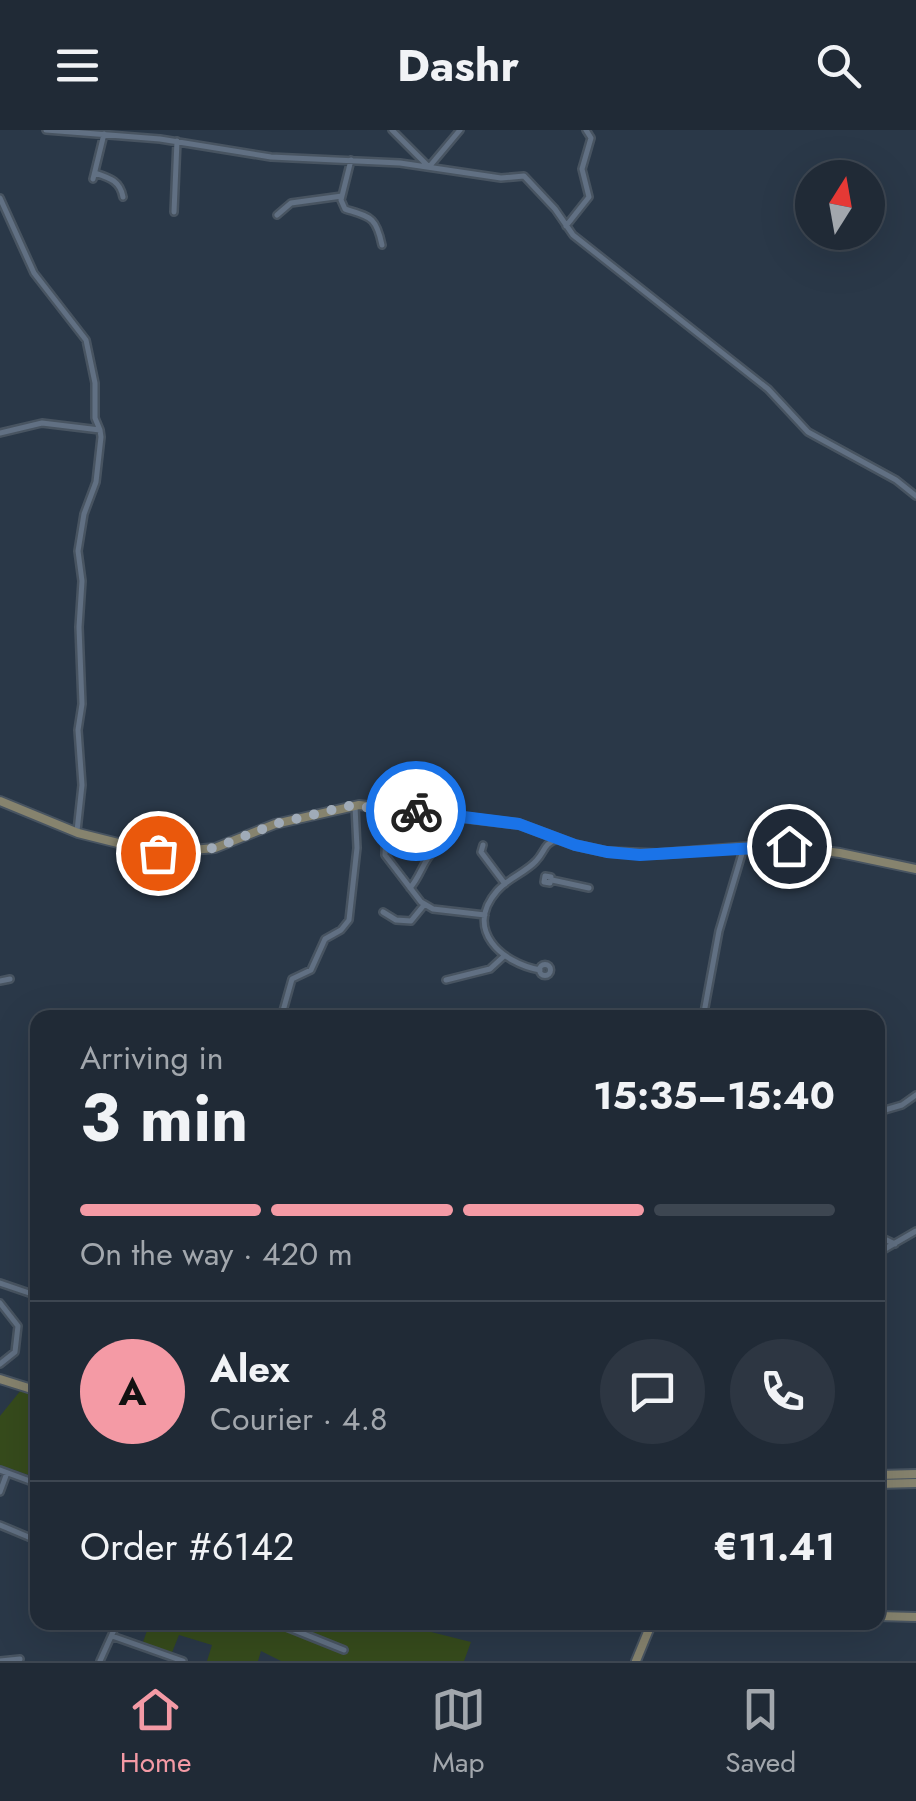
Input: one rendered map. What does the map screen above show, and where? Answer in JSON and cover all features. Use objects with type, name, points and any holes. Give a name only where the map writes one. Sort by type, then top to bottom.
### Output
[{"type":"street","points":[[46,130],[177,142],[272,157],[429,167],[501,178],[524,176],[556,209],[573,236],[768,389],[808,432],[896,480],[916,496]]},
{"type":"street","points":[[392,130],[429,167]]},
{"type":"street","points":[[429,167],[460,130]]},
{"type":"street","points":[[566,226],[589,197],[582,169],[591,138],[586,130]]},
{"type":"street","points":[[104,134],[94,176],[113,179],[122,188],[123,197]]},
{"type":"street","points":[[174,212],[177,142]]},
{"type":"street","points":[[350,160],[342,196],[345,209],[372,219],[382,245]]},
{"type":"street","points":[[278,215],[290,203],[342,196]]},
{"type":"street","points":[[0,198],[34,273],[86,340],[95,383],[95,418],[100,430],[98,468],[78,551],[83,594],[78,834]]},
{"type":"street","points":[[0,434],[42,423],[100,430]]},
{"type":"street","points":[[0,801],[78,834],[158,853],[199,851],[275,824],[355,806],[377,806],[504,821],[589,850],[640,855],[774,845],[916,869]]},
{"type":"street","points":[[283,1010],[292,978],[312,970],[325,938],[350,920],[357,848],[355,806]]},
{"type":"street","points":[[377,806],[386,823],[385,855],[424,905],[486,916]]},
{"type":"street","points":[[386,823],[397,808]]},
{"type":"street","points":[[66,829],[76,822]]},
{"type":"street","points":[[539,831],[544,846]]},
{"type":"street","points":[[540,970],[504,957],[490,941],[486,916],[495,894],[532,864],[544,846],[557,839]]},
{"type":"street","points":[[704,1010],[719,931],[744,847]]},
{"type":"street","points":[[472,852],[482,848],[505,884]]},
{"type":"street","points":[[410,888],[435,850]]},
{"type":"street","points":[[532,864],[546,883],[552,880],[589,888]]},
{"type":"street","points":[[383,912],[396,920],[411,921],[424,905]]},
{"type":"street","points":[[446,980],[490,969],[504,957]]},
{"type":"street","points":[[0,981],[10,979]]},
{"type":"street","points":[[885,1110],[916,1096]]},
{"type":"street","points":[[885,1250],[916,1231]]},
{"type":"street","points":[[885,1239],[896,1244]]},
{"type":"street","points":[[0,1283],[30,1293]]},
{"type":"street","points":[[0,1303],[18,1326],[15,1352],[0,1364]]},
{"type":"street","points":[[0,1379],[30,1389]]},
{"type":"street","points":[[0,1492],[4,1472],[30,1481]]},
{"type":"street","points":[[885,1475],[916,1474]]},
{"type":"street","points":[[885,1484],[916,1483]]},
{"type":"street","points":[[0,1525],[30,1538]]},
{"type":"street","points":[[885,1616],[916,1617]]},
{"type":"street","points":[[100,1661],[113,1630]]},
{"type":"street","points":[[294,1630],[344,1650]]},
{"type":"street","points":[[636,1661],[649,1630]]},
{"type":"street","points":[[112,1636],[182,1661]]},
{"type":"street","points":[[0,1661],[20,1658]]},
{"type":"green space","points":[[21,1390],[30,1393],[30,1476],[0,1465],[0,1416]]},
{"type":"green space","points":[[147,1630],[423,1630],[471,1642],[464,1661],[281,1661],[261,1651],[258,1661],[207,1661],[212,1645],[179,1635],[171,1655],[142,1645]]},
{"type":"way so far","points":[[158,853],[215,848],[275,824],[348,806],[416,811]]},
{"type":"route","points":[[416,811],[519,824],[589,850],[607,852],[640,855],[789,846]]}]
